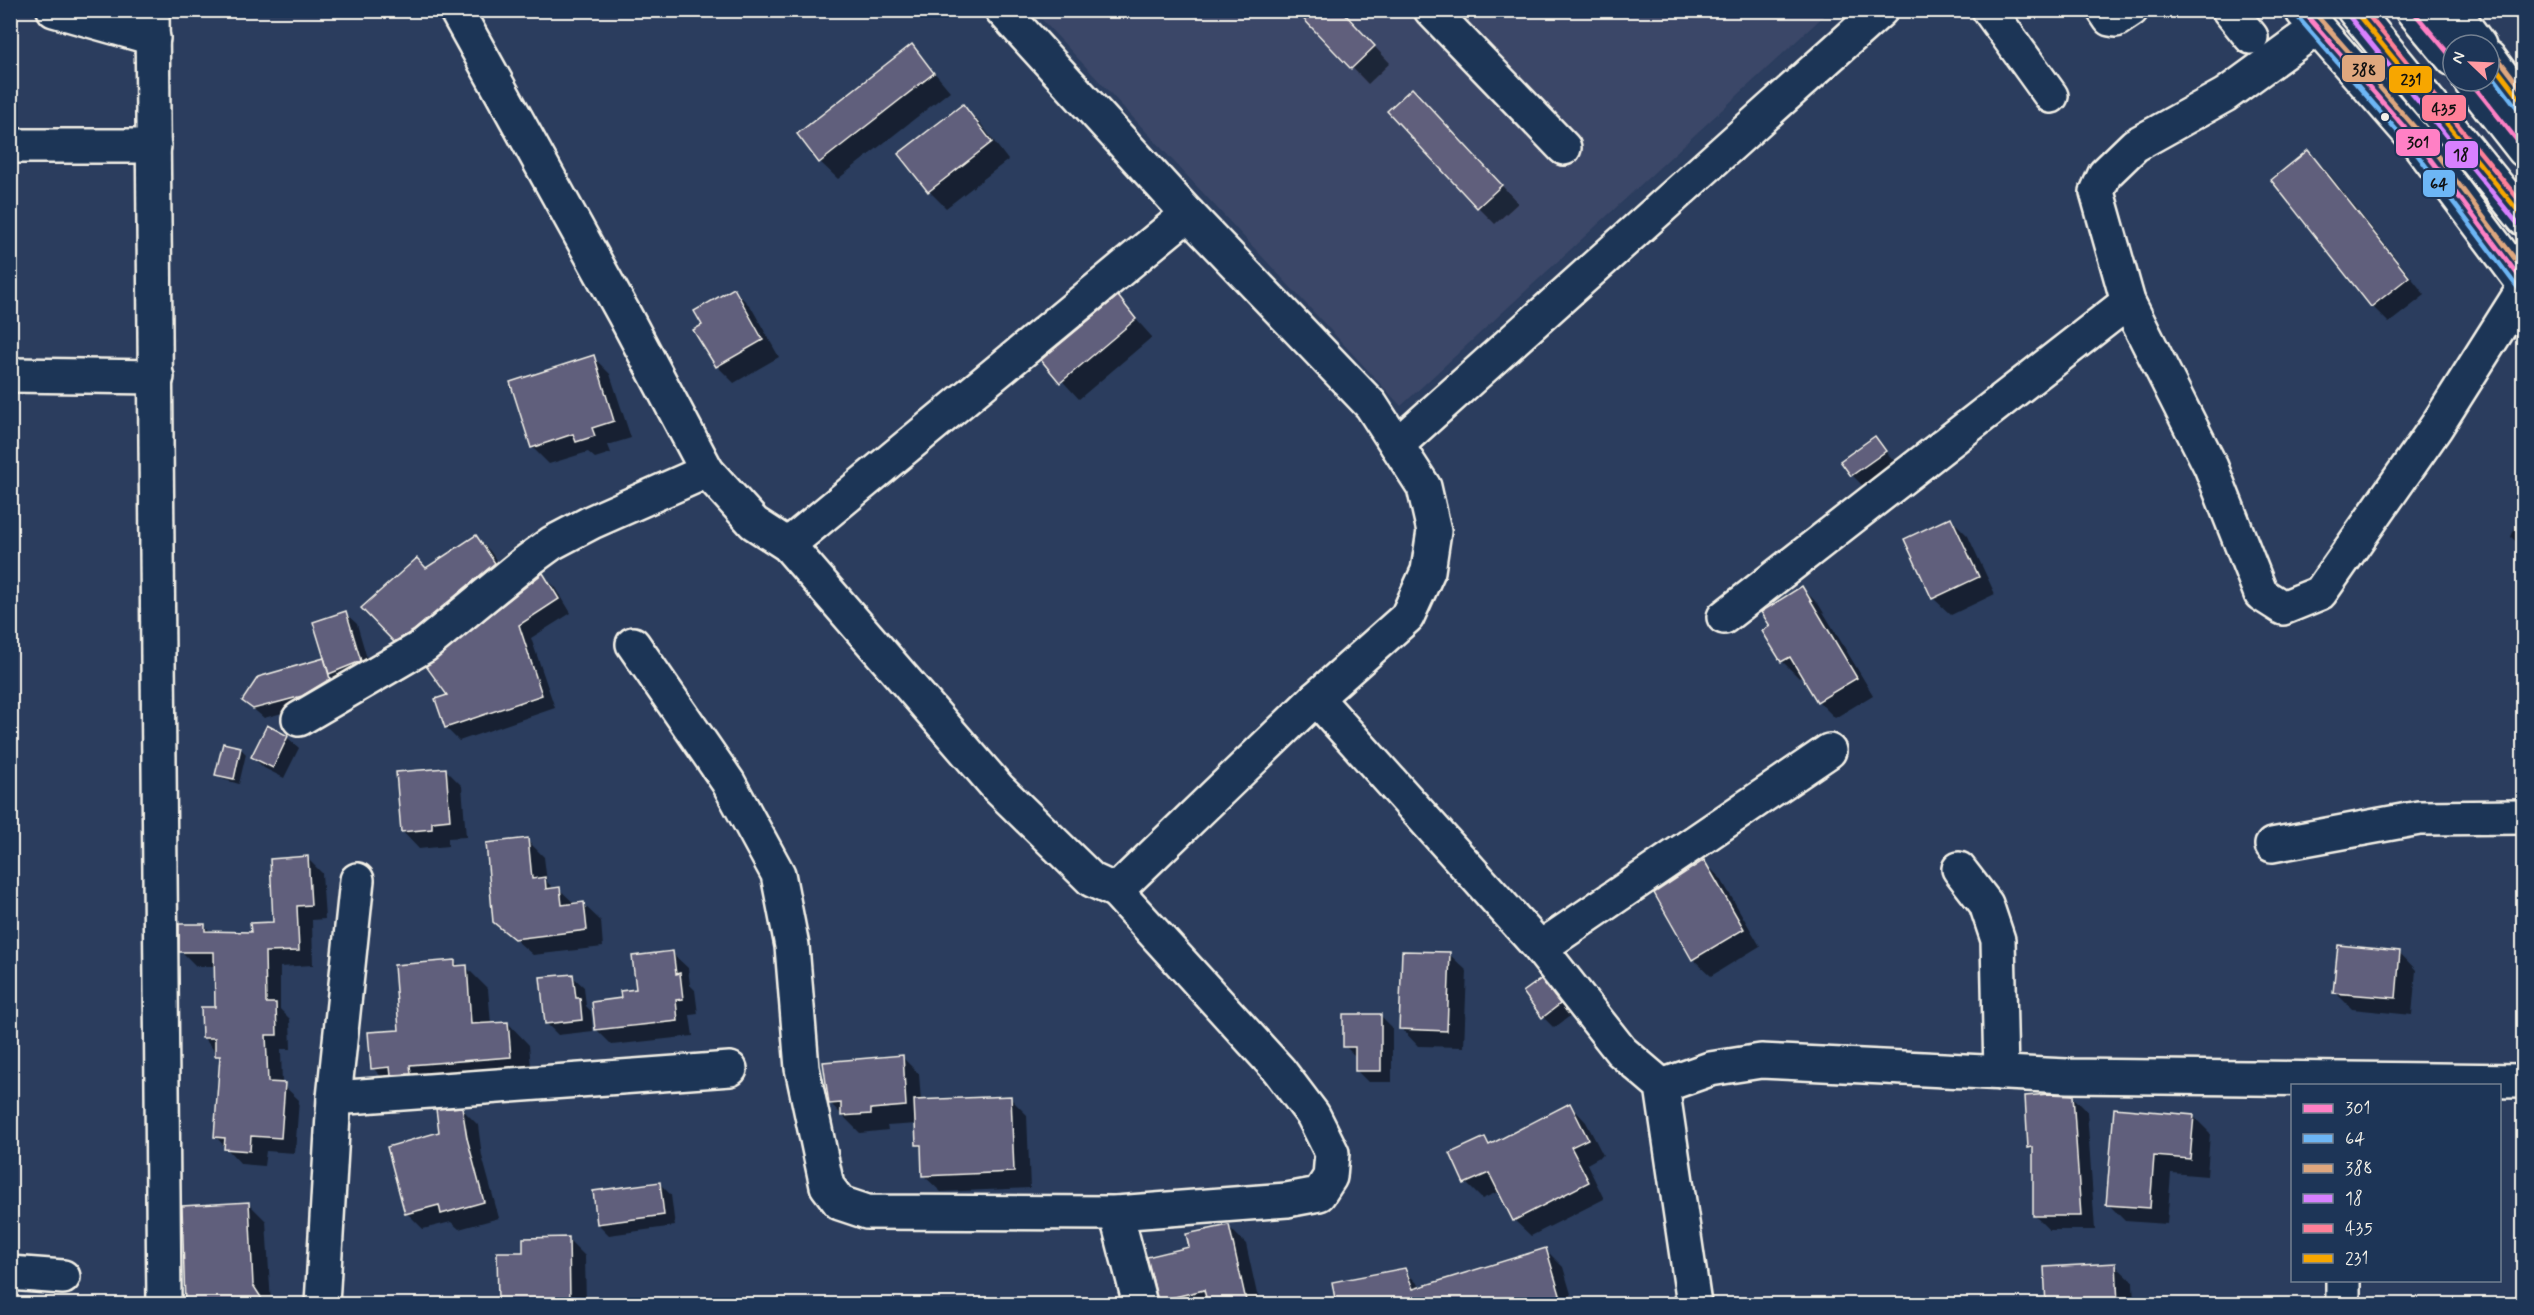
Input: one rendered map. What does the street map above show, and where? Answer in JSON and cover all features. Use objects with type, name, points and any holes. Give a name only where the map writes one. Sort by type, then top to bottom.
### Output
[{"type":"main road","points":[[54,10],[153,25],[164,1305]]},
{"type":"main road","points":[[456,10],[624,314],[707,471],[754,523],[788,544],[998,788],[1092,880],[1116,891],[1279,1070],[1313,1115],[1332,1154],[1330,1177],[1319,1194],[1287,1200],[1116,1213],[867,1212],[840,1203],[827,1186],[802,1068],[792,946],[778,874],[728,782],[633,644]]},
{"type":"main road","points":[[1002,10],[1188,214],[1371,405],[1424,487],[1434,531],[1428,571],[1407,617],[1316,698],[1116,891]]},
{"type":"main road","points":[[1431,10],[1564,148]]},
{"type":"main road","points":[[1397,445],[1881,10]]},
{"type":"main road","points":[[1989,10],[2051,96]]},
{"type":"main road","points":[[2104,10],[2110,19],[2116,20],[2131,10]]},
{"type":"main road","points":[[2229,10],[2251,37]]},
{"type":"main road","points":[[2354,10],[2523,219]]},
{"type":"main road","points":[[2412,10],[2441,45]]},
{"type":"main road","points":[[2460,13],[2472,33]]},
{"type":"main road","points":[[2309,19],[2418,144],[2523,286],[2436,426],[2319,593],[2283,608],[2261,594],[2211,467],[2128,302],[2097,192],[2105,174],[2135,145],[2225,95],[2309,19]]},
{"type":"main road","points":[[2501,75],[2523,105]]},
{"type":"main road","points":[[2479,93],[2523,150]]},
{"type":"main road","points":[[10,146],[154,146]]},
{"type":"main road","points":[[788,544],[1188,214]]},
{"type":"main road","points":[[1724,617],[2128,302]]},
{"type":"main road","points":[[10,375],[157,377]]},
{"type":"main road","points":[[299,719],[424,646],[552,543],[592,522],[707,471]]},
{"type":"main road","points":[[1316,698],[1540,948],[1622,1051],[1662,1086],[1694,1305]]},
{"type":"main road","points":[[1540,948],[1828,751]]},
{"type":"main road","points":[[2272,845],[2419,818],[2523,816]]},
{"type":"main road","points":[[1959,869],[1986,904],[1998,940],[2001,1073]]},
{"type":"main road","points":[[322,1305],[334,1098],[357,880]]},
{"type":"main road","points":[[1662,1086],[1710,1069],[1761,1061],[2067,1076],[2344,1082],[2523,1082]]},
{"type":"main road","points":[[334,1098],[730,1069]]},
{"type":"main road","points":[[1116,1213],[1140,1305]]},
{"type":"main road","points":[[10,1273],[63,1277]]},
{"type":"main road","points":[[2343,1282],[2343,1305]]},
{"type":"shaded area","points":[[1034,11],[1829,11],[1401,406]]},
{"type":"building","points":[[1295,10],[1341,10],[1375,46],[1351,69]]},
{"type":"building","points":[[912,44],[934,73],[819,163],[797,134]]},
{"type":"building","points":[[1412,88],[1502,185],[1477,208],[1387,111]]},
{"type":"building","points":[[963,104],[992,142],[928,192],[898,154]]},
{"type":"building","points":[[2308,150],[2409,277],[2371,307],[2271,180]]},
{"type":"building","points":[[734,288],[763,340],[716,367],[693,330],[702,325],[694,311]]},
{"type":"building","points":[[1118,296],[1136,319],[1060,383],[1041,360]]},
{"type":"building","points":[[594,355],[614,421],[592,428],[595,436],[576,442],[573,434],[531,448],[510,382]]},
{"type":"building","points":[[1875,436],[1886,451],[1851,476],[1840,461]]},
{"type":"building","points":[[1951,517],[1979,577],[1932,599],[1904,539]]},
{"type":"building","points":[[476,535],[495,563],[413,631],[394,642],[361,608],[417,558],[426,568]]},
{"type":"building","points":[[543,573],[559,599],[519,625],[542,695],[445,728],[435,699],[447,695],[426,666]]},
{"type":"building","points":[[1802,586],[1857,678],[1817,702],[1790,657],[1781,662],[1762,631],[1770,626],[1761,612]]},
{"type":"building","points":[[346,611],[361,661],[329,674],[313,622]]},
{"type":"building","points":[[324,658],[330,679],[302,696],[253,709],[242,701],[258,677]]},
{"type":"building","points":[[267,725],[288,736],[273,768],[251,757]]},
{"type":"building","points":[[223,743],[241,747],[234,779],[215,775]]},
{"type":"building","points":[[446,768],[450,820],[432,822],[432,829],[401,832],[396,772]]},
{"type":"building","points":[[528,838],[532,879],[545,877],[546,889],[560,887],[562,905],[584,902],[587,930],[514,939],[493,922],[486,843]]},
{"type":"building","points":[[308,856],[311,905],[297,906],[299,951],[265,952],[266,1003],[276,1003],[277,1035],[266,1035],[268,1082],[285,1083],[281,1138],[251,1136],[250,1151],[224,1149],[225,1138],[214,1137],[220,1056],[215,1056],[215,1038],[202,1038],[201,1007],[215,1007],[214,952],[179,952],[179,924],[205,924],[205,931],[251,932],[250,923],[273,922],[270,859]]},
{"type":"building","points":[[1704,860],[1744,929],[1692,960],[1654,893]]},
{"type":"building","points":[[2338,945],[2400,951],[2396,998],[2333,993]]},
{"type":"building","points":[[673,951],[676,974],[680,973],[683,999],[676,1000],[678,1021],[595,1030],[592,1002],[621,998],[620,991],[636,989],[632,956]]},
{"type":"building","points":[[1402,951],[1450,952],[1447,1031],[1399,1029]]},
{"type":"building","points":[[455,960],[455,966],[467,965],[471,1024],[508,1022],[511,1057],[410,1065],[411,1074],[391,1075],[390,1067],[371,1069],[368,1032],[399,1030],[394,965]]},
{"type":"building","points":[[573,974],[576,998],[580,998],[582,1020],[545,1024],[540,977]]},
{"type":"building","points":[[1541,979],[1560,1004],[1542,1018],[1523,992]]},
{"type":"building","points":[[1343,1014],[1381,1014],[1381,1071],[1355,1071],[1355,1047],[1343,1047]]},
{"type":"building","points":[[903,1055],[906,1106],[871,1109],[871,1114],[841,1116],[841,1103],[829,1104],[823,1062]]},
{"type":"building","points":[[2073,1095],[2081,1216],[2033,1216],[2033,1147],[2028,1148],[2025,1096]]},
{"type":"building","points":[[1011,1096],[1014,1172],[922,1176],[921,1145],[916,1145],[914,1100]]},
{"type":"building","points":[[1570,1103],[1588,1139],[1571,1147],[1589,1182],[1513,1221],[1489,1173],[1464,1184],[1450,1153],[1485,1137],[1489,1145]]},
{"type":"building","points":[[462,1107],[467,1138],[484,1202],[441,1214],[439,1205],[405,1214],[387,1147],[439,1132],[436,1109]]},
{"type":"building","points":[[2114,1108],[2194,1115],[2190,1159],[2154,1156],[2150,1208],[2106,1205]]},
{"type":"building","points":[[660,1182],[664,1215],[597,1224],[593,1191]]},
{"type":"building","points":[[249,1202],[253,1285],[266,1305],[185,1305],[182,1206]]},
{"type":"building","points":[[1229,1225],[1247,1305],[1208,1305],[1204,1290],[1158,1301],[1147,1257],[1189,1247],[1186,1234]]},
{"type":"building","points":[[569,1237],[570,1301],[498,1301],[497,1252],[523,1252],[523,1238]]},
{"type":"building","points":[[1546,1248],[1563,1305],[1336,1305],[1332,1282],[1405,1268],[1413,1289]]},
{"type":"building","points":[[2116,1263],[2118,1305],[2046,1305],[2044,1267]]},
{"type":"transit line","name":"301","points":[[2302,10],[2419,144],[2524,283]]},
{"type":"transit line","name":"388","points":[[2312,10],[2425,139],[2524,271]]},
{"type":"transit line","name":"231","points":[[2354,10],[2524,218]]},
{"type":"transit line","name":"435","points":[[2364,10],[2524,206]]},
{"type":"transit line","name":"301","points":[[2412,10],[2441,45]]},
{"type":"transit line","name":"64","points":[[2296,15],[2413,149],[2518,288]]},
{"type":"transit line","name":"18","points":[[2348,15],[2518,224]]},
{"type":"transit line","name":"388","points":[[2501,62],[2524,92]]},
{"type":"transit line","name":"231","points":[[2501,74],[2524,104]]},
{"type":"transit line","name":"64","points":[[2501,87],[2518,109]]},
{"type":"transit line","name":"301","points":[[2480,93],[2524,149]]}]
